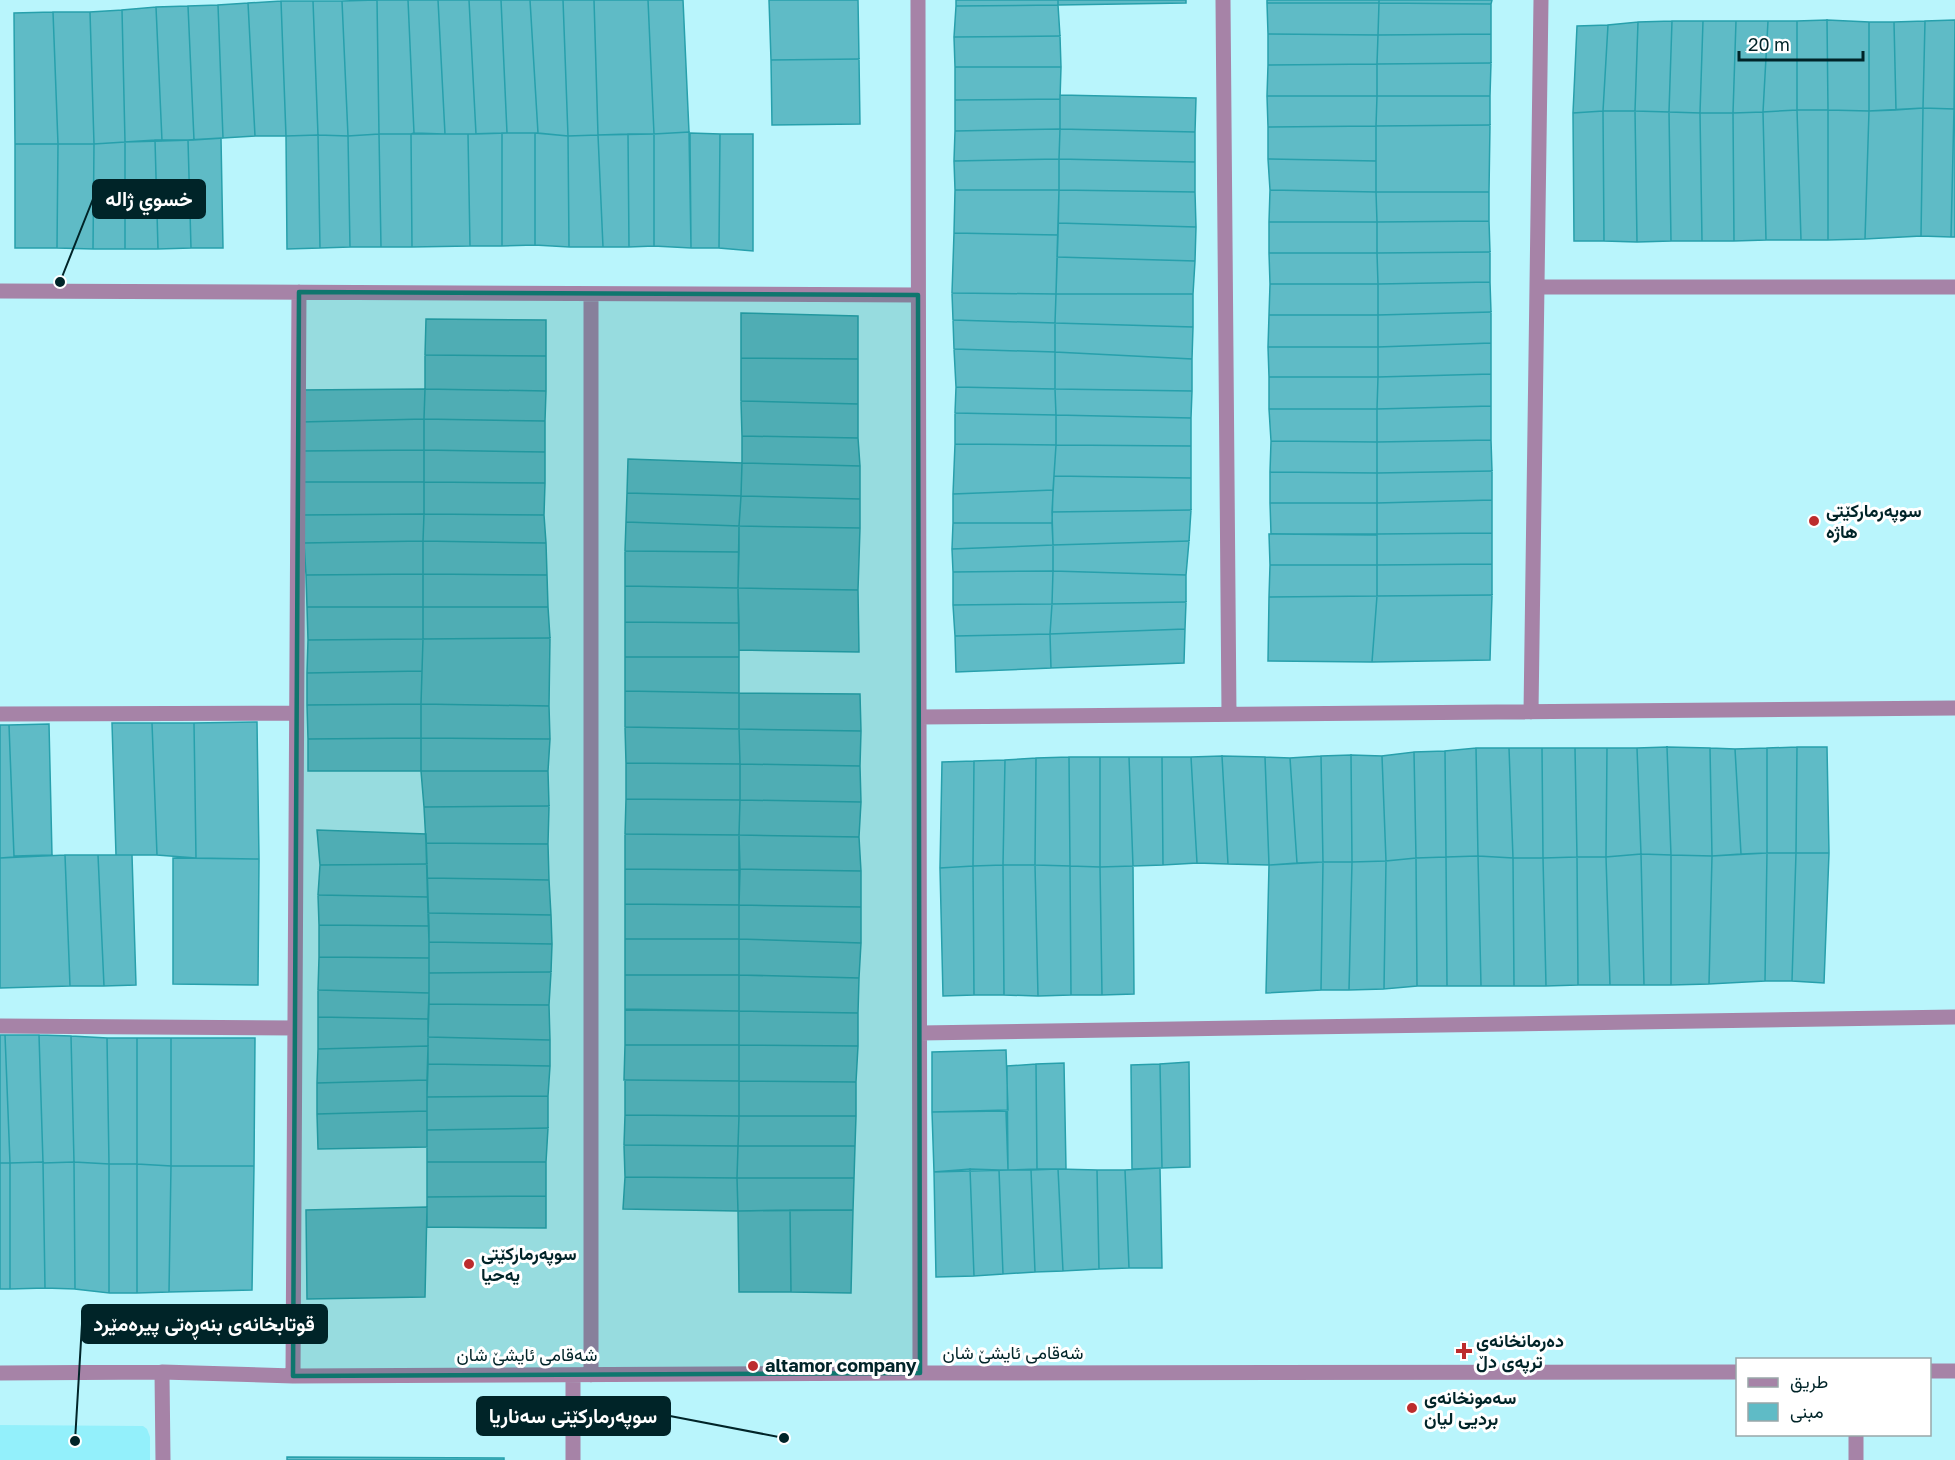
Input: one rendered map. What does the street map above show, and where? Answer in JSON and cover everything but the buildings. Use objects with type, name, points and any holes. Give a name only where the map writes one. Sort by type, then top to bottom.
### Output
[{"type":"street","points":[[918,0],[920,1373]]},
{"type":"street","points":[[1223,0],[1229,714]]},
{"type":"street","points":[[1531,712],[1541,0]]},
{"type":"street","points":[[1537,287],[1955,287]]},
{"type":"street","points":[[0,291],[918,295]]},
{"type":"street","points":[[293,1376],[299,292]]},
{"type":"street","points":[[591,294],[591,1375]]},
{"type":"street","points":[[919,717],[1955,708]]},
{"type":"street","points":[[0,714],[296,713]]},
{"type":"street","points":[[920,1033],[1955,1017]]},
{"type":"street","points":[[0,1026],[295,1028]]},
{"type":"street","points":[[1931,1371],[1955,1371]]},
{"type":"street","points":[[162,1372],[163,1460]]},
{"type":"street","name":"شەقامی ئایشێ شان","points":[[0,1373],[162,1372],[293,1376],[1736,1372]]},
{"type":"street","points":[[573,1375],[573,1460]]},
{"type":"street","points":[[1856,1436],[1856,1460]]},
{"type":"highlighted area","points":[[299,292],[918,295],[920,1373],[293,1376]]},
{"type":"shaded area","points":[[0,1425],[143,1426],[150,1437],[150,1460],[0,1460]]},
{"type":"place","name":"خسوي ژاله","points":[[60,282]]},
{"type":"place","name":"سوپەرمارکێتی هاژە","points":[[1814,521]]},
{"type":"place","name":"سوپەرمارکێتی یەحیا","points":[[469,1264]]},
{"type":"place","name":"دەرمانخانەی ترپەی دڵ","points":[[1464,1351]]},
{"type":"place","name":"altamor company","points":[[753,1366]]},
{"type":"place","name":"سەمونخانەی بردیی لیان","points":[[1412,1408]]},
{"type":"place","name":"سوپەرمارکێتی سەناریا","points":[[784,1438]]},
{"type":"place","name":"قوتابخانەی بنەڕەتی پیرەمێرد","points":[[75,1441]]}]
